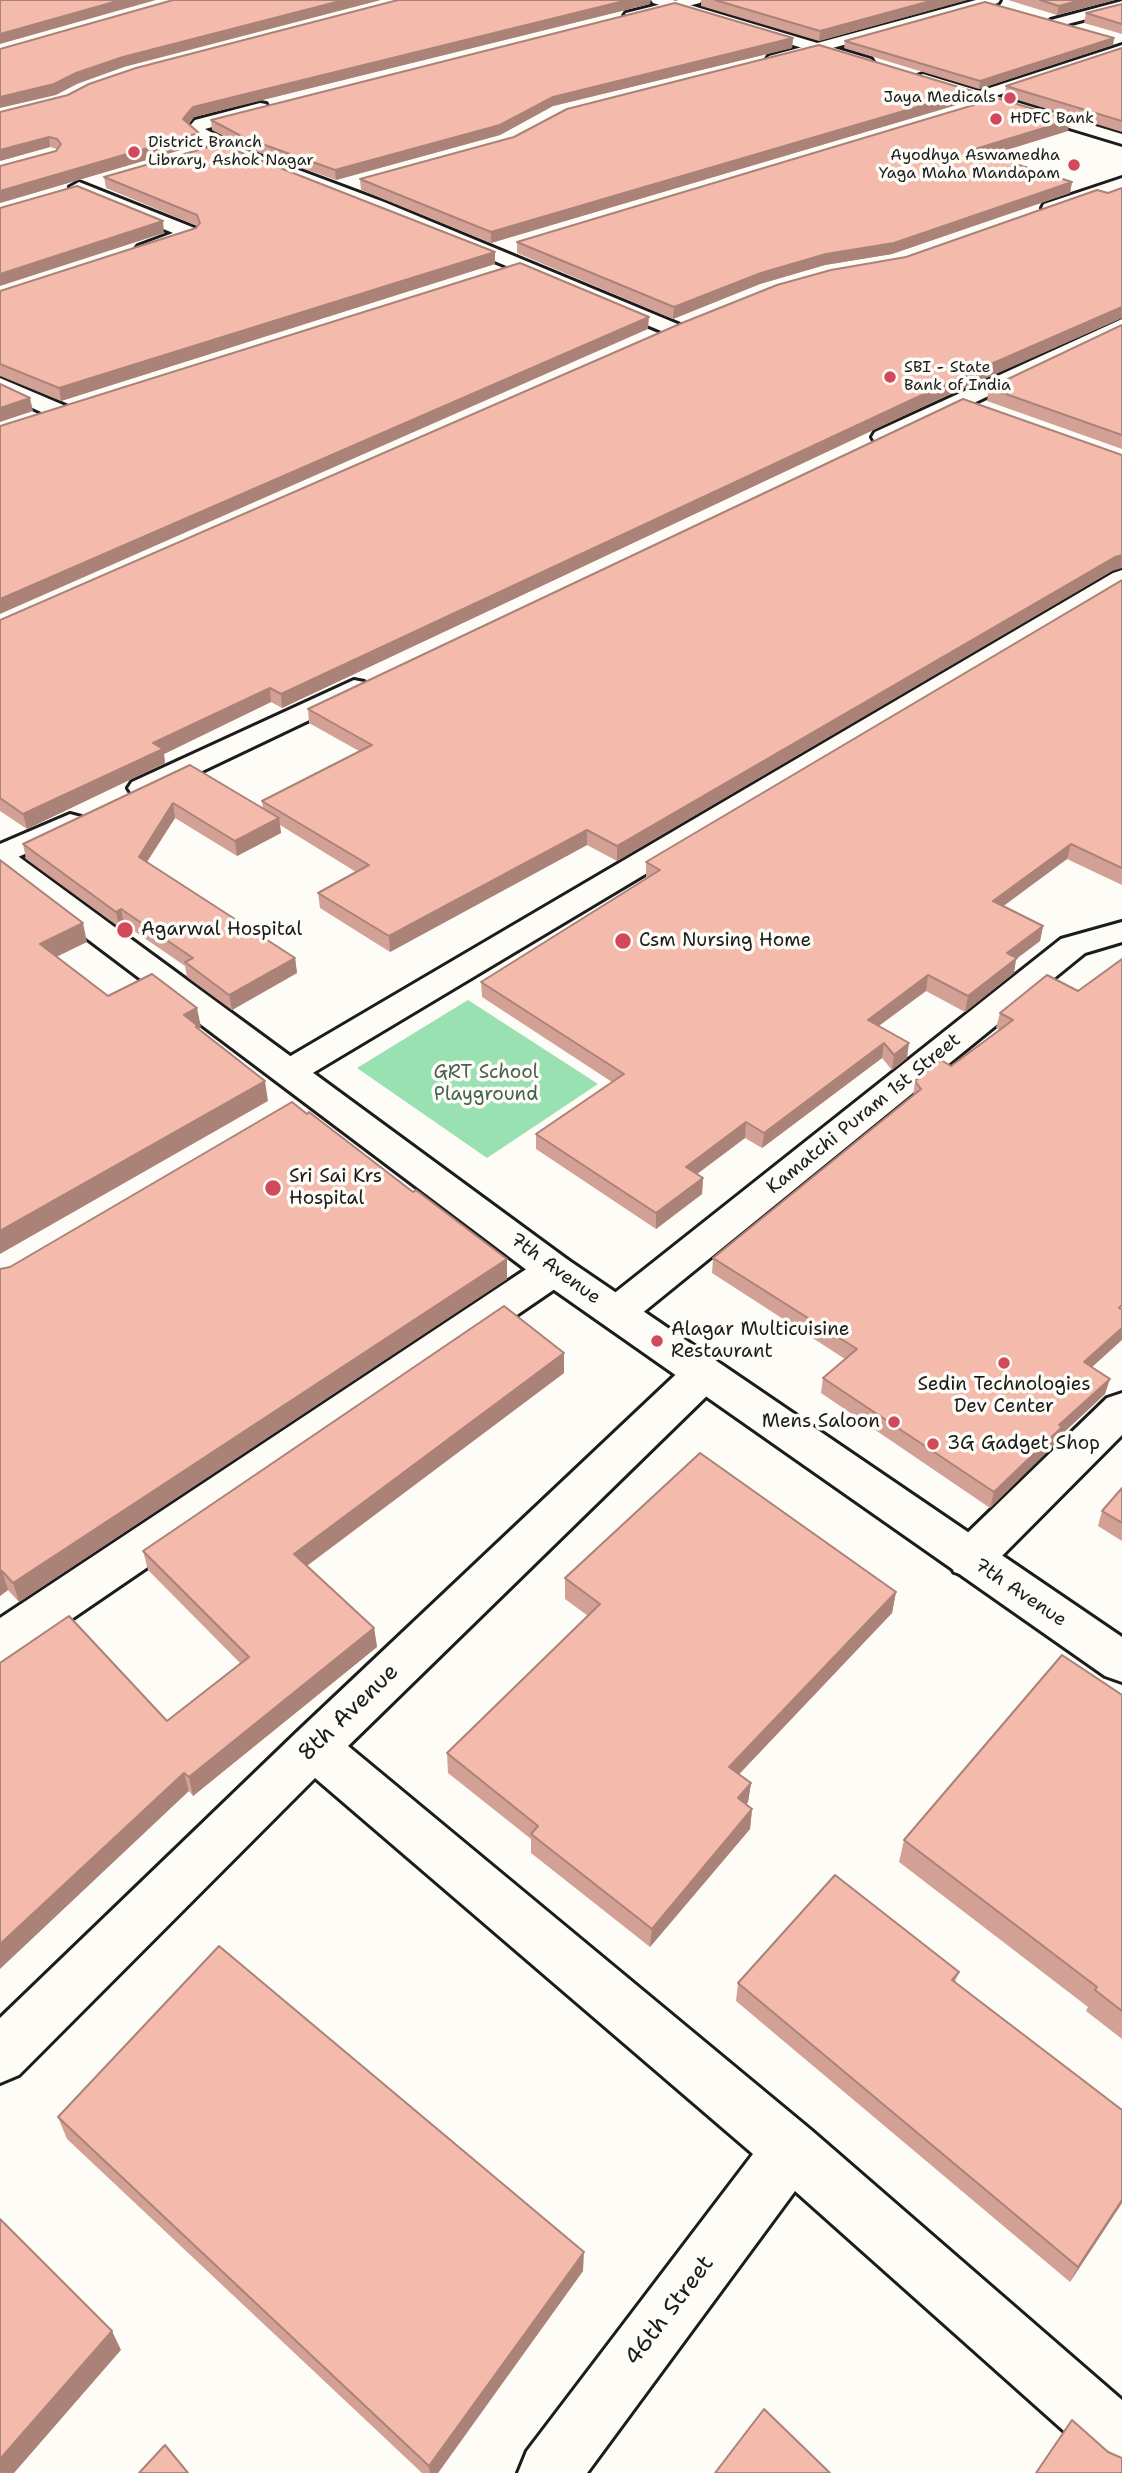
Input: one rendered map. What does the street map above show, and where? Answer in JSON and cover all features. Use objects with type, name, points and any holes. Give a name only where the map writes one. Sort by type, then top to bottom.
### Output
[{"type":"street","points":[[658,0],[881,66]]},
{"type":"street","points":[[609,22],[695,0]]},
{"type":"street","points":[[754,64],[988,1],[1007,9]]},
{"type":"street","points":[[1083,30],[1050,21],[1122,5]]},
{"type":"street","points":[[983,102],[1122,50]]},
{"type":"street","points":[[906,74],[983,102],[1122,139]]},
{"type":"street","points":[[277,104],[201,124],[195,129],[201,137],[222,146],[335,189],[488,253],[518,255],[673,330]]},
{"type":"street","points":[[196,154],[222,146]]},
{"type":"street","points":[[105,180],[73,189],[190,233],[130,254]]},
{"type":"street","points":[[335,189],[361,181]]},
{"type":"street","points":[[1035,214],[1122,183]]},
{"type":"street","points":[[495,274],[518,255]]},
{"type":"street","points":[[648,341],[697,320]]},
{"type":"street","points":[[858,449],[1122,325]]},
{"type":"street","points":[[1096,337],[1122,345]]},
{"type":"street","points":[[0,385],[67,410],[36,420]]},
{"type":"street","points":[[959,401],[984,410]]},
{"type":"street","points":[[277,1114],[301,1083],[1122,578]]},
{"type":"street","points":[[126,796],[379,676]]},
{"type":"street","points":[[0,857],[88,814]]},
{"type":"street","name":"7th Avenue","points":[[0,857],[554,1270],[1122,1662]]},
{"type":"street","name":"Kamatchi Puram 1st Street","points":[[616,1313],[1073,946],[1122,932]]},
{"type":"street","points":[[0,1643],[554,1270]]},
{"type":"street","name":"8th Avenue","points":[[0,2056],[314,1747],[703,1374]]},
{"type":"street","points":[[970,1559],[1122,1409]]},
{"type":"street","points":[[314,1747],[791,2150],[1122,2441]]},
{"type":"street","name":"46th Street","points":[[549,2473],[791,2150]]},
{"type":"green space","name":"GRT School Playground","points":[[468,1000],[598,1084],[487,1158],[357,1068]]},
{"type":"building","points":[[0,0],[121,0],[0,34]]},
{"type":"building","points":[[173,0],[344,0],[123,57],[76,73],[54,84],[0,97],[0,49]]},
{"type":"building","points":[[398,0],[628,0],[193,107],[183,119],[199,133],[0,191],[0,166],[56,151],[61,144],[57,139],[49,137],[0,150],[0,112],[68,95],[89,84],[136,68]]},
{"type":"building","points":[[715,0],[934,0],[820,31]]},
{"type":"building","points":[[1040,0],[1081,0],[1059,6]]},
{"type":"building","points":[[985,2],[1114,38],[980,81],[845,41]]},
{"type":"building","points":[[675,3],[793,38],[553,97],[500,125],[335,170],[245,138],[211,120]]},
{"type":"building","points":[[1122,4],[1122,24],[1086,13]]},
{"type":"building","points":[[819,45],[972,91],[491,232],[360,179],[514,137],[567,109]]},
{"type":"building","points":[[1122,48],[1122,121],[1006,86]]},
{"type":"building","points":[[997,98],[1070,120],[972,150],[1072,182],[894,243],[826,254],[761,273],[674,307],[517,242]]},
{"type":"building","points":[[219,144],[495,252],[59,388],[0,364],[0,291],[196,228],[200,223],[197,215],[104,177]]},
{"type":"building","points":[[77,186],[163,221],[0,274],[0,208]]},
{"type":"building","points":[[1122,188],[1122,307],[952,381],[281,694],[270,688],[153,743],[163,749],[23,814],[0,798],[0,620],[682,323],[777,285],[831,270],[906,257],[1097,190],[1108,193]]},
{"type":"building","points":[[520,263],[649,317],[0,599],[0,426]]},
{"type":"building","points":[[1122,325],[1122,435],[989,388]]},
{"type":"building","points":[[0,384],[30,398],[0,408]]},
{"type":"building","points":[[963,399],[1122,455],[1122,555],[617,846],[587,830],[389,936],[318,893],[369,865],[262,801],[372,745],[308,709]]},
{"type":"building","points":[[1122,580],[1122,868],[1071,844],[993,901],[1043,926],[1007,953],[1017,958],[968,996],[928,975],[868,1020],[909,1043],[894,1055],[884,1043],[764,1133],[746,1122],[686,1167],[703,1178],[656,1213],[536,1134],[624,1074],[481,982],[660,870],[646,862]]},
{"type":"building","points":[[190,765],[279,818],[235,841],[173,803],[139,857],[295,958],[229,995],[185,962],[193,958],[121,909],[116,912],[23,844]]},
{"type":"building","points":[[0,860],[83,923],[40,944],[108,996],[152,974],[197,1008],[184,1015],[198,1026],[196,1027],[265,1081],[0,1231]]},
{"type":"building","points":[[1122,959],[1122,1305],[1119,1308],[1122,1309],[1122,1328],[1084,1362],[1110,1379],[1059,1425],[1062,1427],[994,1492],[823,1378],[857,1349],[713,1258],[921,1089],[915,1081],[941,1060],[951,1066],[1013,1020],[1000,1013],[1047,975],[1078,991]]},
{"type":"building","points":[[292,1102],[507,1259],[13,1583],[0,1572],[0,1269],[10,1267]]},
{"type":"building","points":[[504,1306],[564,1353],[294,1554],[374,1628],[189,1777],[184,1773],[0,1944],[0,1663],[69,1616],[167,1721],[249,1657],[143,1551]]},
{"type":"building","points":[[700,1453],[896,1592],[729,1767],[751,1783],[738,1798],[752,1809],[652,1929],[531,1834],[538,1826],[447,1753],[600,1604],[565,1578]]},
{"type":"building","points":[[1122,1488],[1122,1523],[1102,1511]]},
{"type":"building","points":[[1062,1655],[1122,1695],[1122,2011],[1095,1990],[1097,1987],[904,1840]]},
{"type":"building","points":[[835,1875],[959,1972],[952,1980],[1122,2110],[1122,2200],[1078,2267],[738,1983]]},
{"type":"building","points":[[219,1946],[584,2252],[429,2466],[58,2117]]},
{"type":"building","points":[[0,2219],[112,2331],[0,2459]]},
{"type":"building","points":[[764,2409],[830,2473],[715,2473]]},
{"type":"building","points":[[1072,2420],[1108,2452],[1122,2458],[1122,2473],[1036,2473]]},
{"type":"building","points":[[165,2445],[188,2473],[139,2473]]},
{"type":"place","name":"Jaya Medicals","points":[[1010,98]]},
{"type":"place","name":"HDFC Bank","points":[[996,119]]},
{"type":"place","name":"District Branch Library, Ashok Nagar","points":[[134,152]]},
{"type":"place","name":"Ayodhya Aswamedha Yaga Maha Mandapam","points":[[1074,165]]},
{"type":"place","name":"SBI - State Bank of India","points":[[890,377]]},
{"type":"place","name":"Agarwal Hospital","points":[[125,930]]},
{"type":"place","name":"Csm Nursing Home","points":[[623,941]]},
{"type":"place","name":"Sri Sai Krs Hospital","points":[[273,1188]]},
{"type":"place","name":"Alagar Multicuisine Restaurant","points":[[657,1341]]},
{"type":"place","name":"Sedin Technologies Dev Center","points":[[1004,1363]]},
{"type":"place","name":"Mens Saloon","points":[[894,1422]]},
{"type":"place","name":"3G Gadget Shop","points":[[933,1444]]}]
